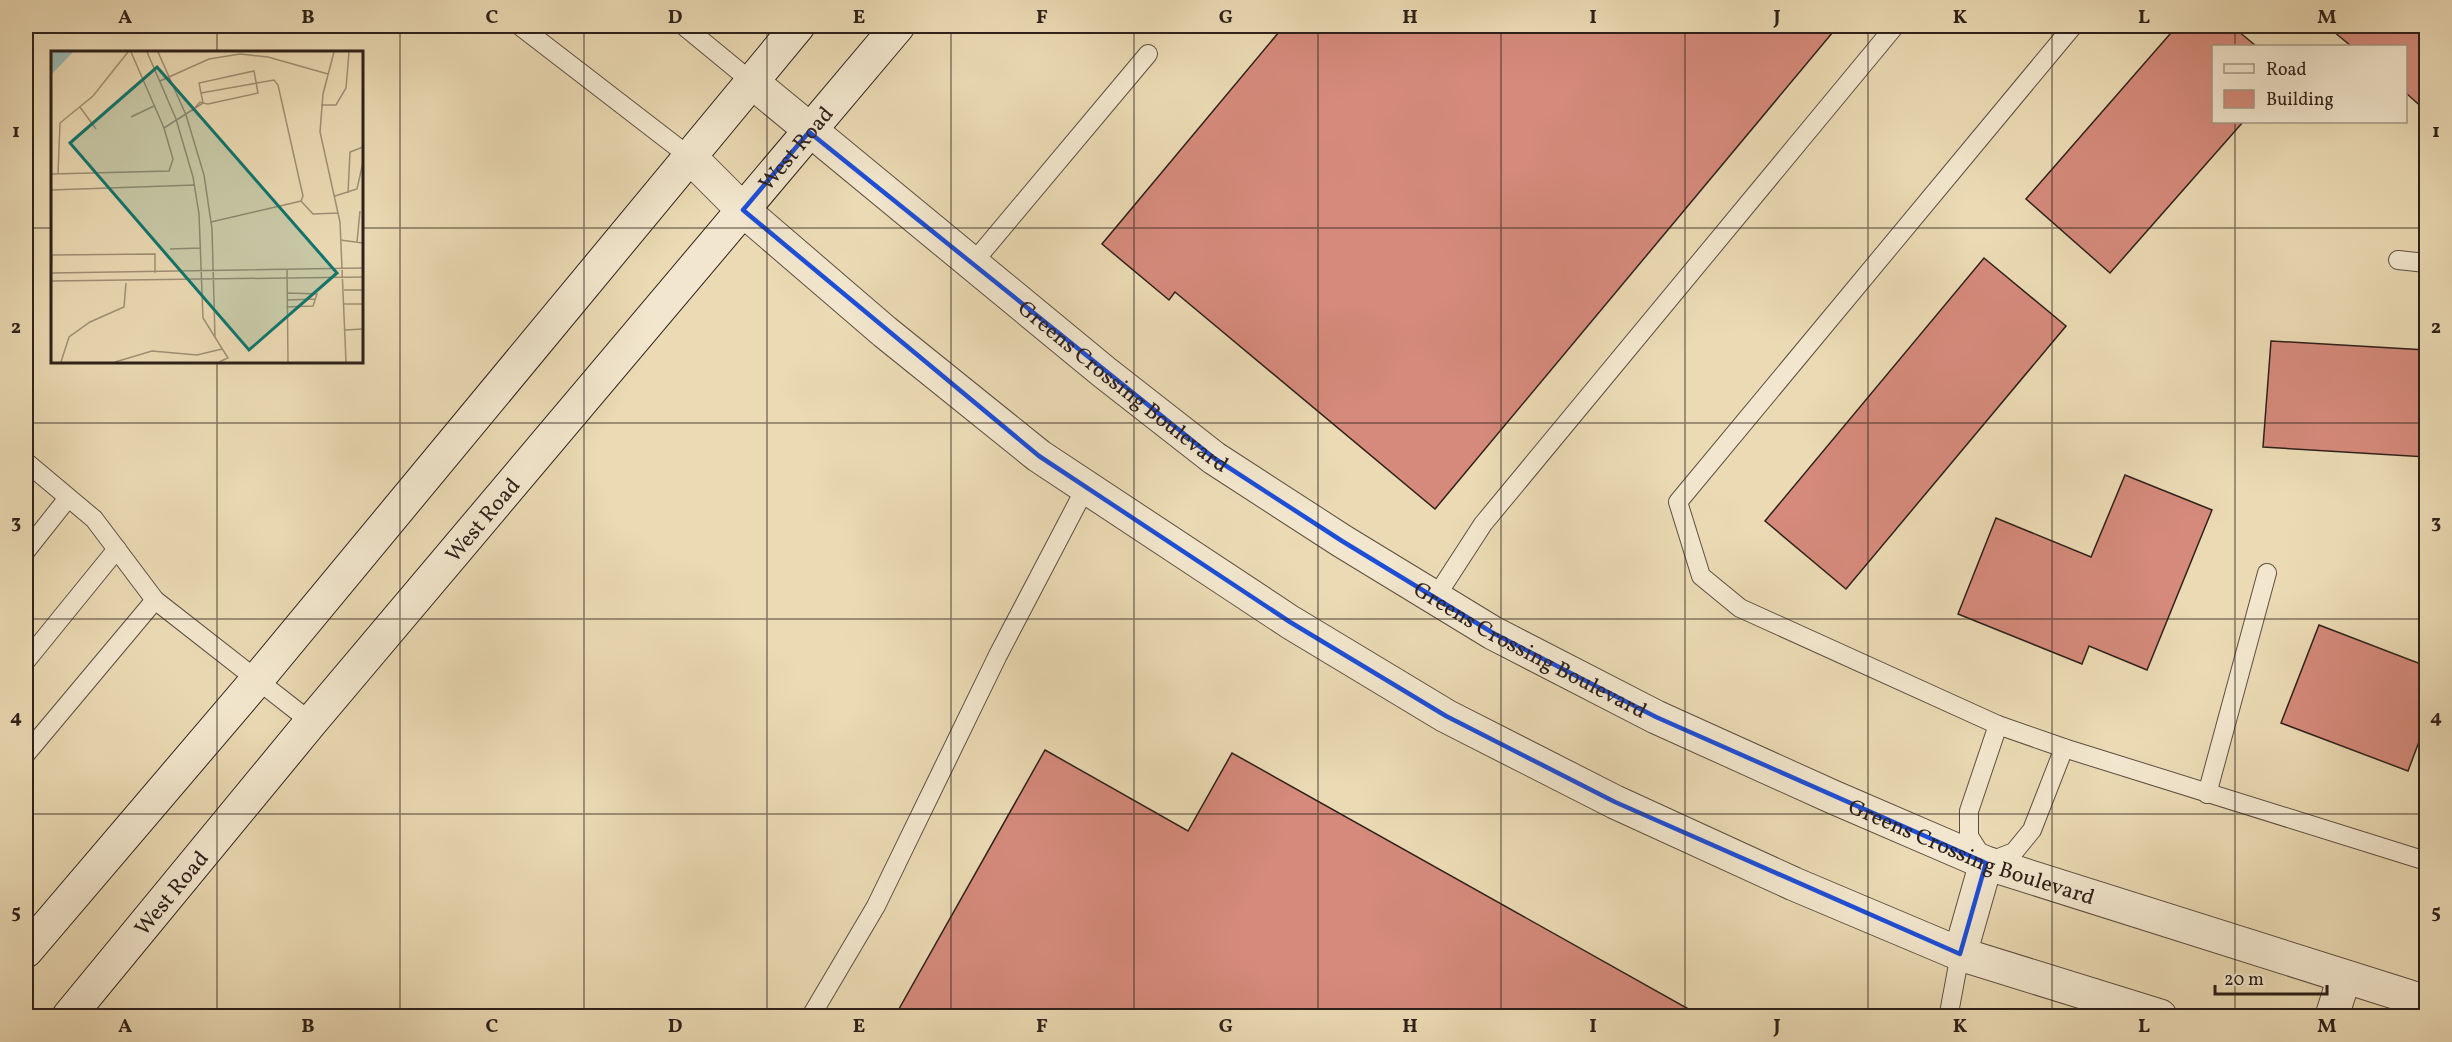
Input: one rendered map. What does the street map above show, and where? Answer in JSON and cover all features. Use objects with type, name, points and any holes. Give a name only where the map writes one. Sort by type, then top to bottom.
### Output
[{"type":"street","points":[[26,951],[256,681],[798,26]]},
{"type":"street","name":"West Road","points":[[69,1017],[311,722],[898,26]]},
{"type":"street","name":"Greens Crossing Boulevard","points":[[752,82],[809,132],[1214,458],[1493,633],[1656,717],[1986,863],[2344,978],[2427,1002]]},
{"type":"street","points":[[690,157],[743,210],[894,339],[1039,456],[1290,622],[1446,716],[1615,802],[1794,885],[1960,954],[2160,1017]]},
{"type":"street","points":[[1960,954],[1986,863]]},
{"type":"street","points":[[2332,1017],[2344,978]]},
{"type":"lane","points":[[520,26],[690,157]]},
{"type":"lane","points":[[684,26],[752,82]]},
{"type":"lane","points":[[1435,598],[1482,524],[1895,26]]},
{"type":"lane","points":[[2073,26],[1678,502],[1701,576],[1740,608],[1998,725],[2175,784],[2427,861]]},
{"type":"lane","points":[[972,264],[1148,54]]},
{"type":"lane","points":[[2398,260],[2427,263]]},
{"type":"lane","points":[[26,462],[94,519],[154,600],[311,722]]},
{"type":"lane","points":[[812,1017],[876,906],[998,655],[1086,487]]},
{"type":"lane","points":[[26,551],[68,498]]},
{"type":"lane","points":[[26,661],[117,549]]},
{"type":"lane","points":[[2207,794],[2267,573]]},
{"type":"lane","points":[[26,754],[154,600]]},
{"type":"lane","points":[[1998,725],[1968,811],[1969,836],[1986,863],[2014,852],[2032,830],[2064,748]]},
{"type":"lane","points":[[1949,1015],[1960,954]]},
{"type":"highlighted area","points":[[809,132],[1214,458],[1342,541],[1493,633],[1656,717],[1986,863],[1960,954],[1615,802],[1446,716],[1290,622],[1039,456],[743,210]]},
{"type":"building","points":[[1284,26],[1838,26],[1435,509],[1175,292],[1169,300],[1102,244]]},
{"type":"building","points":[[2177,26],[2232,26],[2255,45],[2212,45],[2212,123],[2242,123],[2110,273],[2026,199]]},
{"type":"building","points":[[2327,26],[2426,26],[2426,111],[2407,94],[2407,45],[2350,45]]},
{"type":"building","points":[[1984,258],[2066,326],[1846,589],[1765,521]]},
{"type":"building","points":[[2271,341],[2426,350],[2426,457],[2263,447]]},
{"type":"building","points":[[2125,475],[2212,510],[2147,670],[2089,646],[2082,664],[1958,614],[1996,518],[2091,557]]},
{"type":"building","points":[[2319,625],[2426,666],[2426,723],[2408,771],[2281,723]]},
{"type":"building","points":[[1045,750],[1188,831],[1232,753],[1701,1016],[895,1016]]}]
